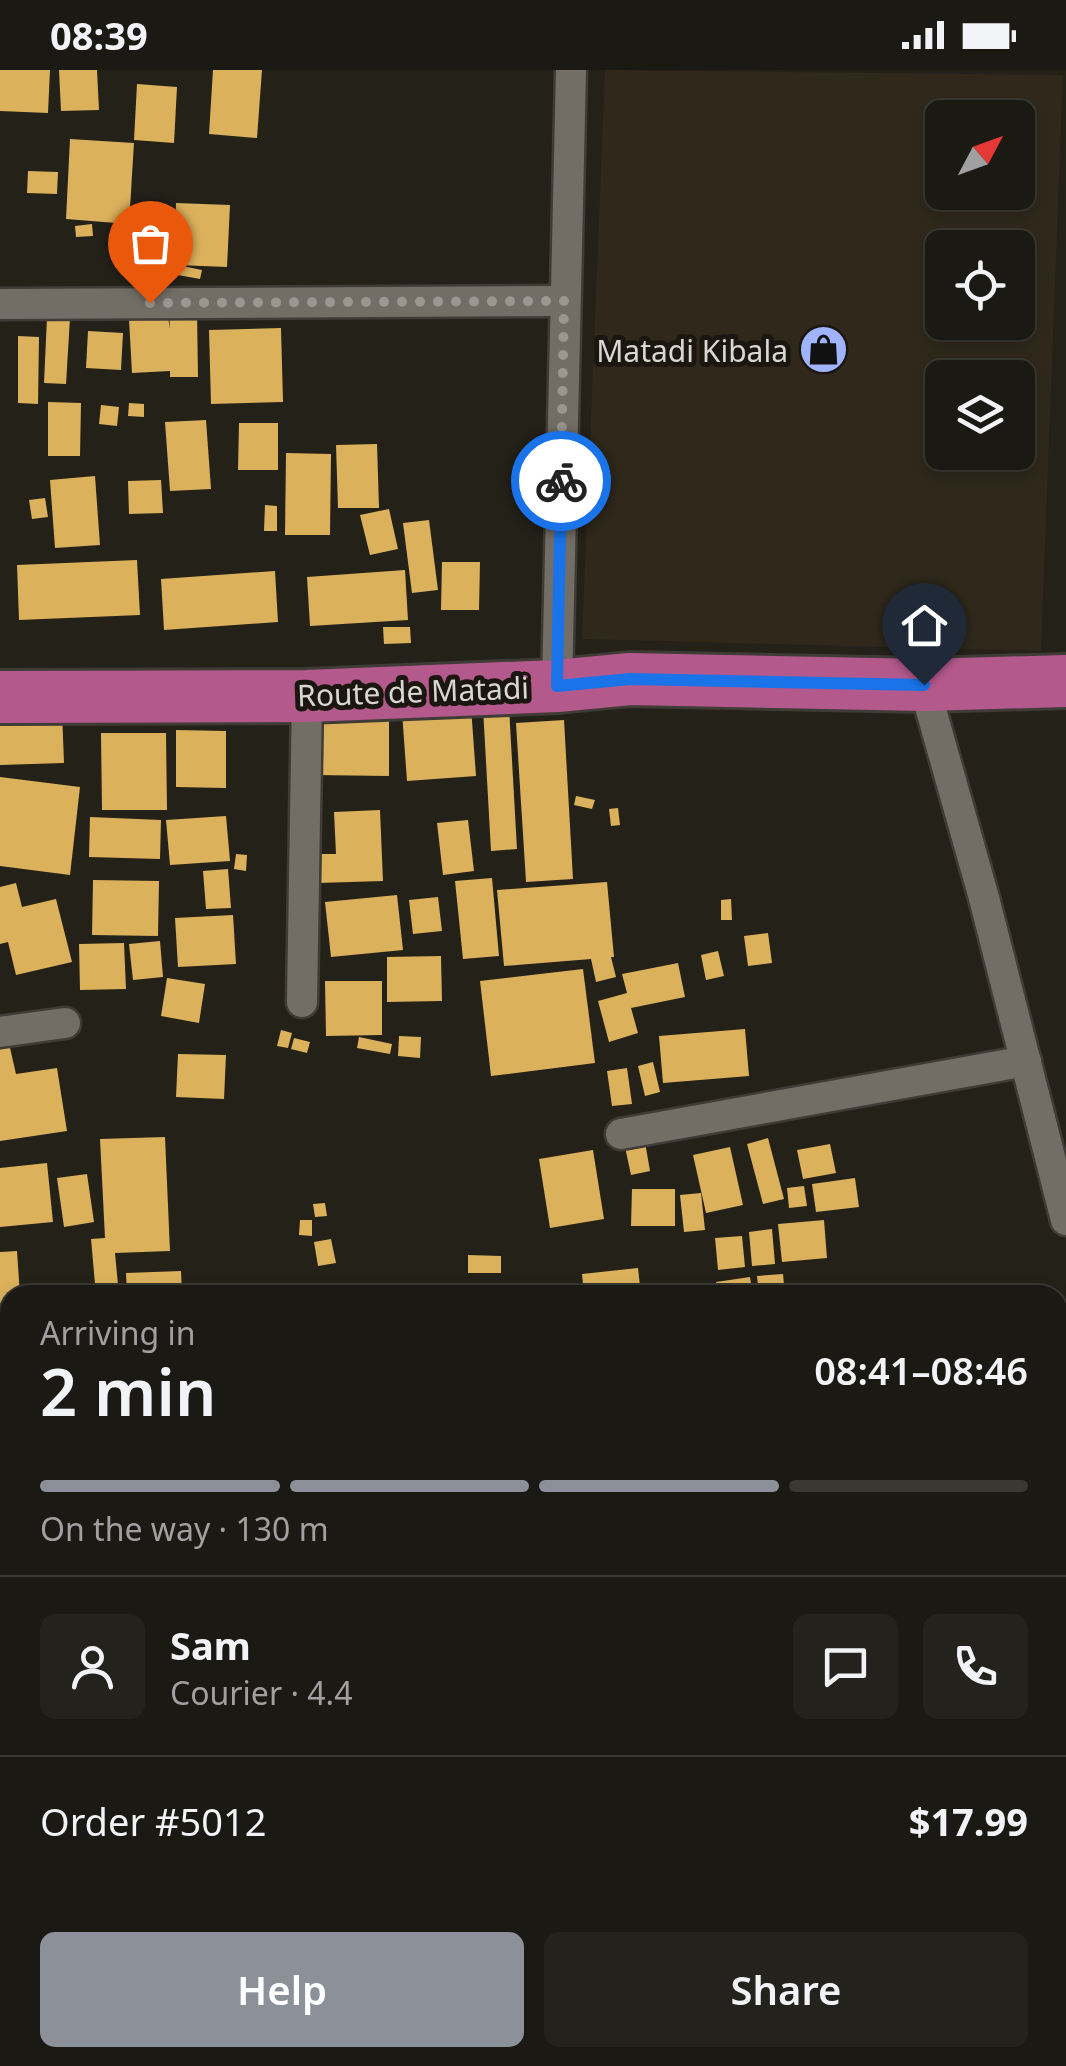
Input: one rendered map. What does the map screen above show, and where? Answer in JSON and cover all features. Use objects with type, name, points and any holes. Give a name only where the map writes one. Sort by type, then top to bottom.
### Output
[{"type":"highway","name":"Route de Matadi","points":[[0,697],[308,696],[557,686],[630,679],[924,685],[1066,681]]},
{"type":"street","points":[[557,686],[571,70]]},
{"type":"street","points":[[0,304],[564,301]]},
{"type":"street","points":[[924,685],[1066,1220]]},
{"type":"street","points":[[302,1002],[308,696]]},
{"type":"street","points":[[0,1032],[65,1023]]},
{"type":"street","points":[[621,1134],[1026,1061]]},
{"type":"shaded area","name":"Matadi Kibala","points":[[605,70],[1063,75],[1041,651],[582,639]]},
{"type":"building","points":[[0,70],[50,70],[48,113],[0,111]]},
{"type":"building","points":[[59,70],[97,70],[99,110],[61,111]]},
{"type":"building","points":[[213,70],[262,70],[257,138],[209,134]]},
{"type":"building","points":[[137,84],[177,87],[174,143],[134,140]]},
{"type":"building","points":[[70,139],[134,143],[129,224],[66,219]]},
{"type":"building","points":[[28,171],[58,172],[57,194],[27,193]]},
{"type":"building","points":[[176,203],[230,205],[227,267],[177,265],[202,270],[200,279],[167,273],[169,263],[174,264]]},
{"type":"building","points":[[92,224],[93,236],[76,237],[75,226]]},
{"type":"building","points":[[197,311],[198,377],[170,377],[170,371],[132,373],[129,319],[168,317],[170,329],[169,312]]},
{"type":"building","points":[[47,317],[70,318],[66,384],[44,383]]},
{"type":"building","points":[[281,328],[283,402],[211,404],[209,330]]},
{"type":"building","points":[[88,331],[123,333],[121,370],[86,368]]},
{"type":"building","points":[[18,336],[39,337],[38,404],[18,403]]},
{"type":"building","points":[[48,402],[81,403],[80,456],[48,456]]},
{"type":"building","points":[[129,403],[144,404],[144,417],[128,416]]},
{"type":"building","points":[[101,405],[119,407],[117,426],[99,424]]},
{"type":"building","points":[[206,420],[211,489],[170,491],[165,422]]},
{"type":"building","points":[[239,423],[278,423],[278,470],[238,470]]},
{"type":"building","points":[[377,444],[379,508],[338,508],[336,445]]},
{"type":"building","points":[[286,453],[331,454],[330,535],[285,535]]},
{"type":"building","points":[[95,476],[100,545],[55,548],[50,480]]},
{"type":"building","points":[[161,480],[163,513],[129,514],[128,481]]},
{"type":"building","points":[[45,498],[48,517],[32,519],[29,500]]},
{"type":"building","points":[[265,505],[277,506],[277,531],[264,531]]},
{"type":"building","points":[[389,509],[398,549],[370,555],[360,515]]},
{"type":"building","points":[[429,520],[438,590],[412,593],[403,523]]},
{"type":"building","points":[[137,560],[140,615],[19,620],[17,565]]},
{"type":"building","points":[[442,562],[480,562],[479,610],[441,610]]},
{"type":"building","points":[[405,570],[408,620],[310,626],[307,577]]},
{"type":"building","points":[[275,571],[278,622],[164,630],[161,579]]},
{"type":"building","points":[[383,627],[410,627],[411,643],[384,644]]},
{"type":"building","points":[[471,707],[476,776],[407,781],[402,712]]},
{"type":"building","points":[[509,707],[517,849],[491,851],[483,708]]},
{"type":"building","points":[[314,708],[389,708],[389,776],[314,775]]},
{"type":"building","points":[[62,711],[64,763],[0,765],[0,714]]},
{"type":"building","points":[[564,720],[573,879],[526,882],[516,723]]},
{"type":"building","points":[[176,730],[226,731],[226,788],[176,787]]},
{"type":"building","points":[[101,733],[166,733],[167,810],[102,810]]},
{"type":"building","points":[[0,777],[80,787],[70,875],[0,866]]},
{"type":"building","points":[[576,796],[595,800],[592,809],[574,805]]},
{"type":"building","points":[[618,808],[620,825],[611,826],[609,809]]},
{"type":"building","points":[[380,810],[383,881],[318,883],[317,854],[336,854],[334,812]]},
{"type":"building","points":[[226,816],[230,861],[170,865],[166,820]]},
{"type":"building","points":[[90,817],[161,820],[160,859],[89,857]]},
{"type":"building","points":[[468,820],[474,871],[443,875],[437,823]]},
{"type":"building","points":[[236,854],[247,855],[246,871],[234,869]]},
{"type":"building","points":[[228,869],[231,908],[206,909],[203,871]]},
{"type":"building","points":[[492,878],[499,956],[463,959],[455,881]]},
{"type":"building","points":[[93,880],[159,881],[158,936],[92,935]]},
{"type":"building","points":[[607,882],[611,957],[616,977],[596,982],[591,959],[504,966],[497,890]]},
{"type":"building","points":[[16,883],[22,907],[56,899],[72,962],[16,975],[8,942],[0,944],[0,887]]},
{"type":"building","points":[[397,895],[403,950],[331,957],[325,902]]},
{"type":"building","points":[[438,897],[442,931],[413,934],[409,900]]},
{"type":"building","points":[[731,899],[732,920],[721,920],[721,900]]},
{"type":"building","points":[[233,915],[236,964],[178,967],[175,918]]},
{"type":"building","points":[[768,933],[772,963],[748,966],[744,936]]},
{"type":"building","points":[[160,941],[163,977],[133,980],[129,944]]},
{"type":"building","points":[[124,943],[126,989],[80,990],[79,944]]},
{"type":"building","points":[[718,951],[724,976],[706,980],[701,955]]},
{"type":"building","points":[[441,956],[442,1001],[387,1002],[387,957]]},
{"type":"building","points":[[678,963],[685,997],[631,1008],[638,1033],[609,1042],[598,1001],[627,993],[622,974]]},
{"type":"building","points":[[583,969],[595,1063],[491,1076],[480,981]]},
{"type":"building","points":[[167,978],[205,984],[199,1023],[161,1016]]},
{"type":"building","points":[[325,981],[382,981],[382,1035],[326,1036]]},
{"type":"building","points":[[745,1029],[749,1076],[663,1083],[659,1036]]},
{"type":"building","points":[[281,1030],[292,1033],[288,1048],[277,1046]]},
{"type":"building","points":[[399,1036],[421,1037],[420,1058],[398,1056]]},
{"type":"building","points":[[359,1037],[392,1044],[390,1054],[357,1048]]},
{"type":"building","points":[[294,1038],[310,1042],[307,1053],[291,1049]]},
{"type":"building","points":[[8,1039],[16,1074],[57,1068],[67,1131],[0,1141],[0,1041]]},
{"type":"building","points":[[178,1054],[226,1055],[224,1099],[176,1097]]},
{"type":"building","points":[[653,1062],[660,1092],[645,1096],[638,1066]]},
{"type":"building","points":[[627,1068],[632,1104],[612,1106],[607,1071]]},
{"type":"building","points":[[165,1137],[170,1251],[115,1253],[118,1285],[95,1285],[91,1239],[105,1238],[100,1139]]},
{"type":"building","points":[[768,1138],[784,1199],[763,1204],[747,1144]]},
{"type":"building","points":[[645,1142],[650,1171],[631,1175],[625,1147]]},
{"type":"building","points":[[830,1144],[836,1173],[803,1179],[797,1150]]},
{"type":"building","points":[[730,1147],[743,1205],[706,1213],[693,1155]]},
{"type":"building","points":[[593,1150],[604,1219],[550,1228],[539,1159]]},
{"type":"building","points":[[47,1163],[53,1222],[0,1227],[0,1168]]},
{"type":"building","points":[[87,1174],[94,1222],[64,1227],[57,1178]]},
{"type":"building","points":[[855,1178],[859,1207],[816,1212],[812,1184]]},
{"type":"building","points":[[804,1186],[807,1206],[789,1208],[787,1188]]},
{"type":"building","points":[[632,1189],[675,1189],[675,1226],[631,1226]]},
{"type":"building","points":[[701,1193],[705,1230],[684,1232],[680,1195]]},
{"type":"building","points":[[325,1203],[327,1216],[315,1217],[313,1204]]},
{"type":"building","points":[[300,1220],[312,1220],[312,1236],[299,1235]]},
{"type":"building","points":[[824,1220],[827,1258],[782,1262],[778,1224]]},
{"type":"building","points":[[772,1229],[775,1264],[752,1266],[749,1232]]},
{"type":"building","points":[[742,1236],[745,1267],[718,1270],[715,1238]]},
{"type":"building","points":[[331,1239],[336,1263],[318,1266],[314,1242]]},
{"type":"building","points":[[17,1251],[19,1285],[0,1285],[0,1252]]},
{"type":"building","points":[[468,1255],[501,1256],[501,1273],[468,1273]]},
{"type":"building","points":[[638,1268],[640,1285],[583,1285],[582,1274]]},
{"type":"building","points":[[181,1271],[182,1285],[127,1285],[126,1273]]},
{"type":"building","points":[[783,1274],[784,1285],[758,1285],[757,1276]]},
{"type":"building","points":[[750,1277],[751,1285],[716,1285],[716,1282]]},
{"type":"way so far","points":[[150,303],[564,301],[561,481]]},
{"type":"place","name":"Matadi Kibala","points":[[823,350]]},
{"type":"route","points":[[561,481],[557,686],[630,679],[924,685]]}]
